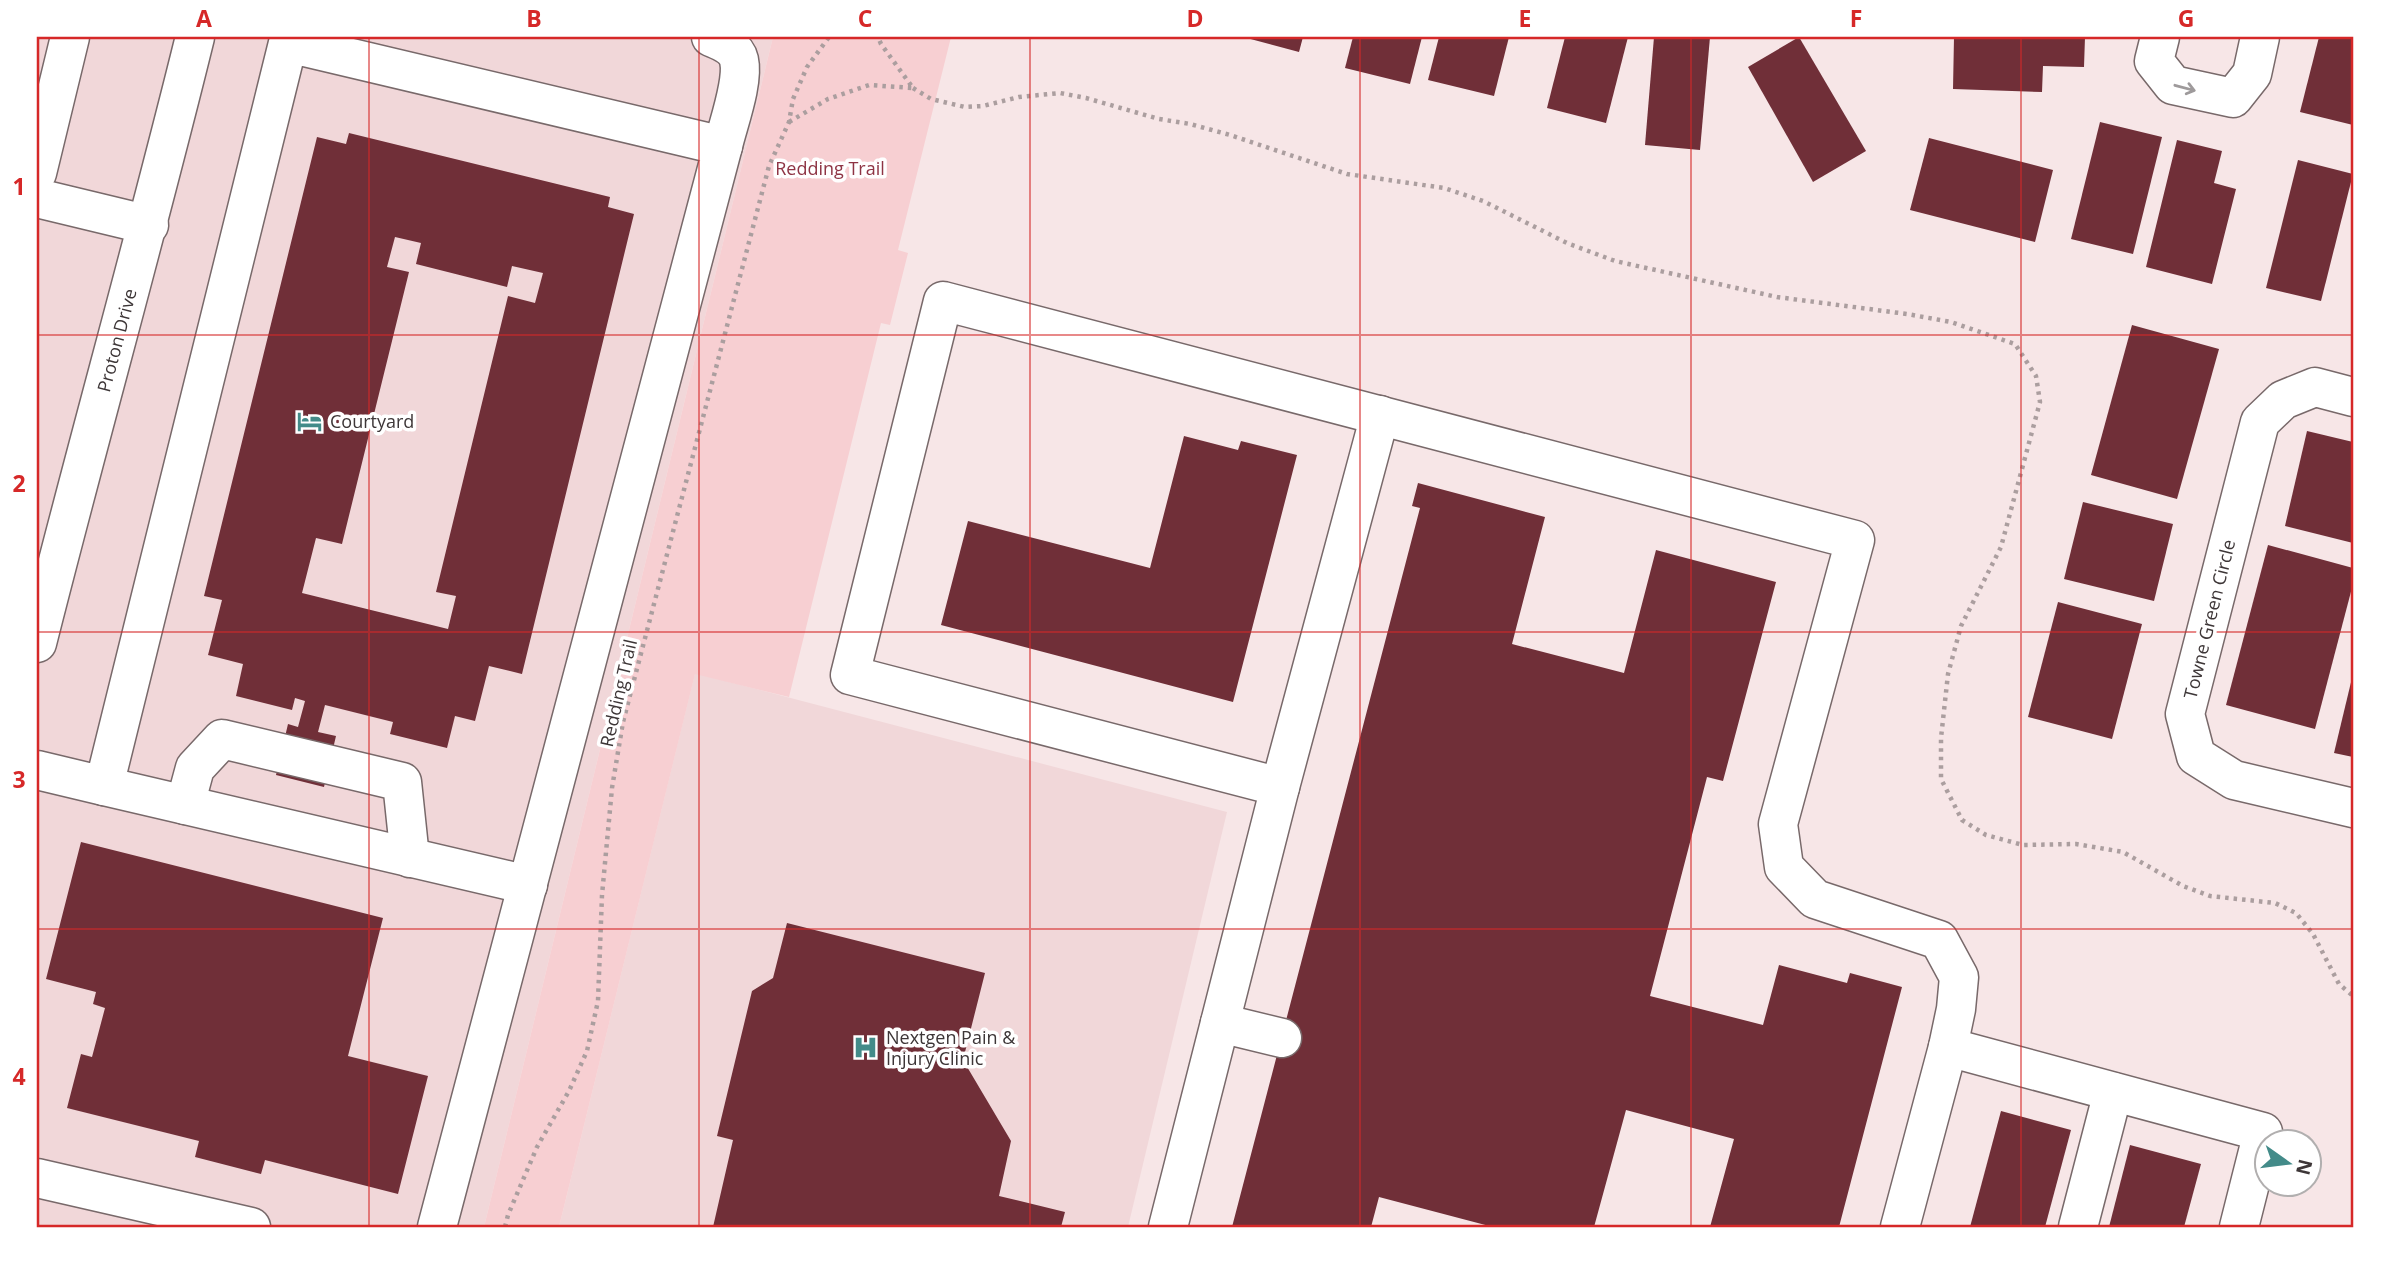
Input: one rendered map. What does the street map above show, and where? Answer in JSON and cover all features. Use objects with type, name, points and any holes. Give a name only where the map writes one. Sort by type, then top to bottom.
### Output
[{"type":"street","points":[[37,173],[70,37]]},
{"type":"street","name":"Proton Drive","points":[[37,643],[83,462],[149,225],[195,37]]},
{"type":"street","points":[[437,1227],[739,79],[739,58],[727,44],[710,37]]},
{"type":"street","points":[[2160,37],[2154,61],[2173,85],[2233,98],[2252,74],[2260,37]]},
{"type":"street","points":[[104,786],[277,39],[723,146]]},
{"type":"street","points":[[37,198],[149,225]]},
{"type":"street","points":[[1280,787],[850,675],[943,301],[1855,540],[1778,824],[1784,866],[1815,899],[1939,940],[1958,977],[1956,1009],[1948,1048],[1900,1227]]},
{"type":"street","name":"Towne Green Circle","points":[[2353,397],[2315,387],[2283,400],[2260,422],[2185,715],[2196,756],[2234,780],[2353,808]]},
{"type":"street","points":[[1168,1227],[1280,787],[1380,415]]},
{"type":"street","points":[[185,805],[195,768],[222,739],[235,742],[402,782],[410,858]]},
{"type":"street","points":[[37,770],[528,885]]},
{"type":"street","points":[[1220,1023],[1282,1038]]},
{"type":"street","points":[[1948,1048],[2263,1132],[2239,1227]]},
{"type":"street","points":[[2078,1227],[2113,1092]]},
{"type":"street","points":[[37,1178],[251,1227]]},
{"type":"path","name":"Redding Trail","points":[[505,1227],[537,1147],[569,1091],[587,1051],[598,1000],[603,882],[612,788],[623,722],[769,166],[789,122],[793,99],[807,67],[829,37]]},
{"type":"path","points":[[878,37],[913,88],[931,99],[965,107],[1060,93],[1086,98],[1159,119],[1230,135],[1347,174],[1444,188],[1483,201],[1567,243],[1615,261],[1777,297],[1951,322],[2015,344],[2036,376],[2040,402],[2001,547],[1961,626],[1948,674],[1941,738],[1941,779],[1962,820],[1986,835],[2023,845],[2076,844],[2123,852],[2183,886],[2210,896],[2275,903],[2296,914],[2313,934],[2339,984],[2353,996]]},
{"type":"path","points":[[789,122],[828,99],[869,85],[913,88]]},
{"type":"shaded area","points":[[37,37],[773,37],[484,1227],[37,1227]]},
{"type":"shaded area","points":[[695,673],[1227,812],[1128,1227],[559,1227]]},
{"type":"green space","name":"Redding Trail","points":[[773,37],[951,37],[898,250],[908,253],[890,325],[881,323],[789,697],[695,674],[559,1227],[484,1227]]},
{"type":"building","points":[[1243,37],[1303,37],[1299,52]]},
{"type":"building","points":[[1353,37],[1422,37],[1410,84],[1345,68]]},
{"type":"building","points":[[1439,37],[1509,37],[1494,96],[1428,80]]},
{"type":"building","points":[[1565,37],[1628,37],[1606,123],[1547,108]]},
{"type":"building","points":[[1654,37],[1710,37],[1700,150],[1645,145]]},
{"type":"building","points":[[1799,37],[1866,151],[1813,182],[1748,67]]},
{"type":"building","points":[[1954,37],[2085,37],[2084,67],[2043,66],[2042,92],[1953,89]]},
{"type":"building","points":[[2319,37],[2353,37],[2353,125],[2300,112]]},
{"type":"building","points":[[2100,122],[2162,137],[2133,254],[2071,239]]},
{"type":"building","name":"Courtyard","points":[[349,133],[610,197],[608,207],[634,214],[522,674],[489,666],[475,721],[455,716],[447,748],[390,734],[393,722],[325,705],[318,732],[336,736],[324,787],[276,775],[288,724],[298,727],[305,701],[295,698],[292,710],[236,696],[243,664],[208,655],[222,600],[204,596],[317,137],[346,144]],"holes":[[[395,237],[421,243],[416,264],[507,287],[512,266],[543,273],[535,303],[508,296],[436,592],[456,596],[448,629],[302,593],[316,538],[342,544],[409,272],[387,267]]]},
{"type":"building","points":[[1929,138],[2053,170],[2035,242],[1910,210]]},
{"type":"building","points":[[2177,140],[2222,151],[2214,183],[2236,189],[2212,284],[2146,267]]},
{"type":"building","points":[[2298,160],[2353,174],[2321,301],[2266,288]]},
{"type":"building","points":[[2132,325],[2219,349],[2177,499],[2091,475]]},
{"type":"building","points":[[2307,431],[2353,442],[2353,543],[2285,526]]},
{"type":"building","points":[[1184,436],[1238,450],[1241,441],[1297,455],[1233,702],[941,625],[968,521],[1150,568]]},
{"type":"building","points":[[1418,483],[1545,517],[1512,644],[1624,673],[1656,550],[1776,582],[1723,781],[1707,777],[1650,996],[1763,1025],[1779,965],[1847,983],[1850,973],[1902,987],[1839,1227],[1710,1227],[1734,1139],[1626,1110],[1594,1227],[1493,1227],[1379,1197],[1371,1227],[1232,1227],[1420,508],[1412,506]]},
{"type":"building","points":[[2083,502],[2173,524],[2154,601],[2064,579]]},
{"type":"building","points":[[2268,545],[2353,568],[2353,584],[2315,729],[2226,705]]},
{"type":"building","points":[[2058,602],[2142,624],[2112,739],[2028,717]]},
{"type":"building","points":[[2353,678],[2353,757],[2334,753]]},
{"type":"building","points":[[81,842],[383,918],[348,1056],[428,1076],[398,1194],[265,1160],[261,1174],[195,1157],[199,1141],[67,1108],[81,1054],[92,1057],[105,1008],[93,1004],[96,992],[46,979]]},
{"type":"building","points":[[787,923],[985,973],[963,1060],[1011,1141],[999,1196],[1065,1212],[1061,1227],[713,1227],[733,1140],[717,1136],[752,991],[773,978]]},
{"type":"building","points":[[2001,1111],[2071,1130],[2045,1227],[1970,1227]]},
{"type":"building","points":[[2130,1145],[2201,1164],[2184,1227],[2109,1227]]},
{"type":"place","name":"Courtyard","points":[[310,421]]},
{"type":"place","name":"Nextgen Pain & Injury Clinic","points":[[866,1047]]}]
